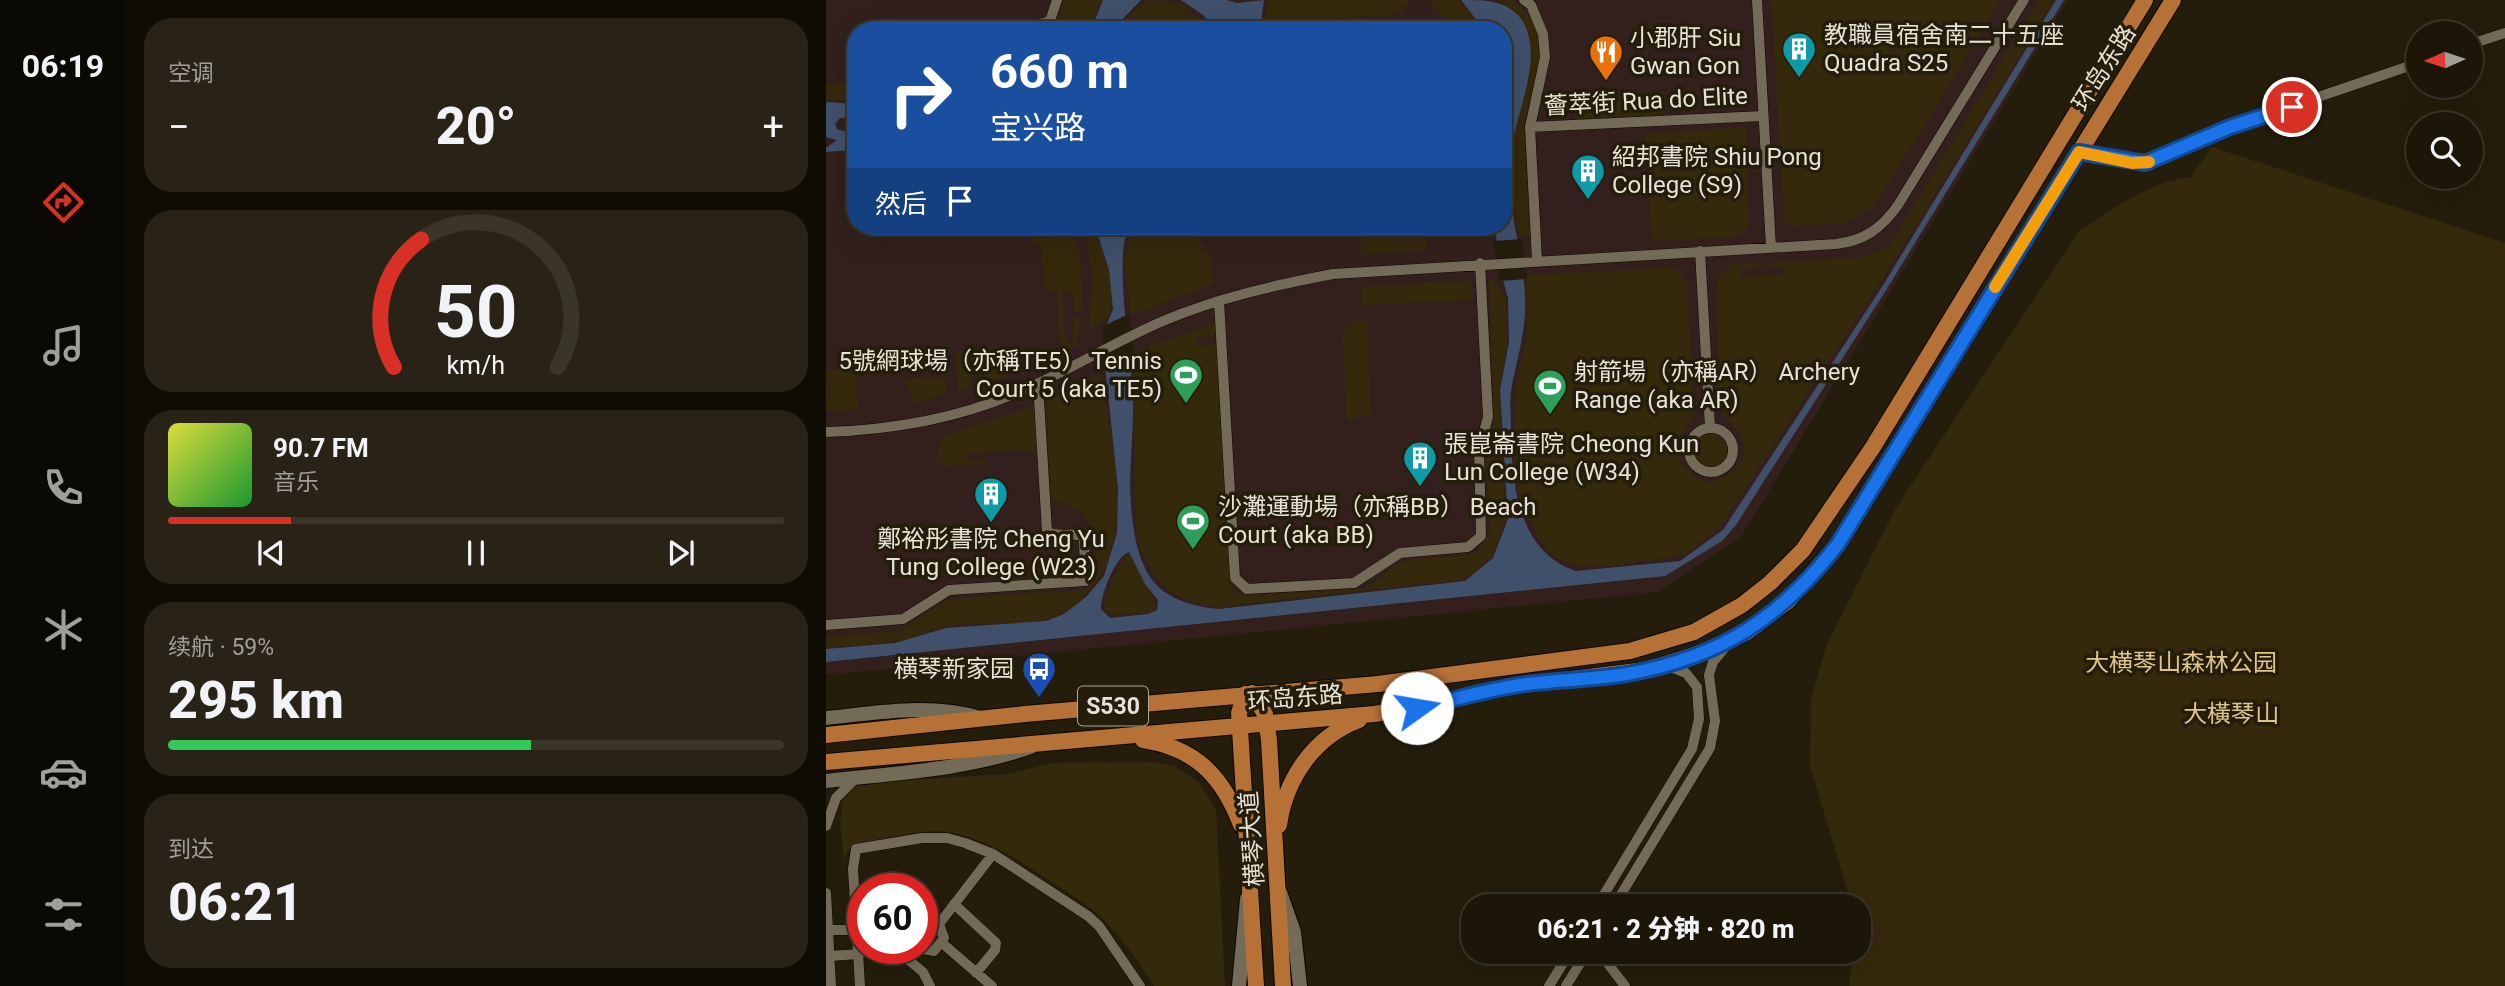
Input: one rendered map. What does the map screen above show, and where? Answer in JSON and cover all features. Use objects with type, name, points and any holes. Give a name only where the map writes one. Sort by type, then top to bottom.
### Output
[{"type":"main road","name":"环岛东路","points":[[826,735],[1106,706],[1378,684],[1630,651],[1694,632],[1742,605],[1770,583],[1795,558],[1873,447],[2145,0]]},
{"type":"main road","name":"环岛东路","points":[[826,762],[1374,714],[1434,704],[1505,687],[1625,674],[1666,664],[1731,641],[1766,620],[1809,581],[1838,544],[2173,0]]},
{"type":"main road","points":[[1873,447],[1878,443],[1884,445],[1888,448],[1890,458]]},
{"type":"main road","name":"横琴大道","points":[[1256,986],[1240,726],[1241,702],[1248,694],[1261,705],[1267,724],[1283,986]]},
{"type":"main road","points":[[1106,706],[1116,709],[1122,717],[1114,737],[1162,743],[1205,765],[1224,787],[1247,841]]},
{"type":"main road","points":[[826,718],[925,708],[955,711],[981,718]]},
{"type":"main road","points":[[1275,853],[1286,795],[1303,762],[1338,729],[1374,714]]},
{"type":"main road","points":[[826,781],[932,771],[995,760],[1041,744]]},
{"type":"main road","points":[[1248,858],[1255,845],[1261,843],[1272,845],[1275,853]]},
{"type":"main road","points":[[1239,986],[1249,880]]},
{"type":"main road","points":[[1278,889],[1294,932],[1300,986]]},
{"type":"street","points":[[1050,21],[1057,0]]},
{"type":"street","points":[[1524,0],[1531,5],[1544,34],[1545,57],[1530,127],[1535,260]]},
{"type":"street","points":[[1757,0],[1771,247]]},
{"type":"street","points":[[826,432],[891,426],[981,406],[1038,383],[1132,335],[1219,301],[1333,274],[1485,262],[1847,243],[1868,236],[1884,223],[2024,0]]},
{"type":"street","points":[[2483,40],[2505,33]]},
{"type":"street","points":[[2079,152],[2132,163],[2152,161],[2230,127],[2406,67]]},
{"type":"street","name":"薈萃街 Rua do Elite","points":[[1530,127],[1763,116]]},
{"type":"street","points":[[1700,251],[1710,428]]},
{"type":"street","points":[[1219,301],[1233,570],[1238,582],[1247,589],[1343,584],[1364,579],[1400,553],[1463,548],[1477,542],[1482,529],[1479,456],[1488,417],[1485,262]]},
{"type":"street","points":[[826,625],[903,619],[949,590],[1082,583],[1087,577],[1086,545],[1081,535],[1054,535],[1047,531],[1038,383]]},
{"type":"street","points":[[1710,428],[1727,436],[1733,454],[1727,466],[1709,473],[1692,463],[1689,450],[1693,437],[1710,428]]},
{"type":"street","points":[[1621,894],[1710,748],[1715,721],[1710,668],[1731,641]]},
{"type":"street","points":[[1604,894],[1692,749],[1699,719],[1697,687],[1686,673],[1666,664]]},
{"type":"street","points":[[826,826],[836,798],[856,778]]},
{"type":"street","points":[[855,873],[853,860],[860,848],[922,838],[947,838],[993,854],[1088,916],[1099,926],[1140,986]]},
{"type":"street","points":[[938,946],[942,943],[944,933],[939,923],[993,854]]},
{"type":"street","points":[[826,893],[831,986]]},
{"type":"street","points":[[954,904],[996,943],[995,950],[976,973]]},
{"type":"street","points":[[828,930],[847,929]]},
{"type":"street","points":[[942,943],[992,986]]},
{"type":"street","points":[[830,956],[847,955]]},
{"type":"street","points":[[859,964],[860,986]]},
{"type":"street","points":[[913,964],[923,972],[930,986]]},
{"type":"street","points":[[1549,986],[1563,964]]},
{"type":"street","points":[[1566,986],[1580,964]]},
{"type":"street","points":[[1608,964],[1625,986]]},
{"type":"shaded area","points":[[826,0],[2068,0],[1741,537],[1657,592],[826,675]]},
{"type":"green space","points":[[1066,0],[1101,0],[1093,21],[1056,21]]},
{"type":"green space","points":[[1151,0],[1182,4],[1202,21],[1124,21],[1142,3]]},
{"type":"green space","points":[[1268,0],[1410,0],[1401,14],[1264,21]]},
{"type":"green space","points":[[1433,0],[1459,0],[1476,21],[1449,21],[1433,6]]},
{"type":"green space","points":[[1501,0],[1513,0],[1529,18],[1538,34],[1541,49],[1525,130],[1532,238],[1522,237],[1517,228],[1512,187],[1512,135],[1529,74],[1512,29],[1512,21],[1509,21]]},
{"type":"green space","points":[[1771,0],[2001,0],[1874,207],[1845,223],[1791,226],[1784,219]]},
{"type":"green space","points":[[2039,0],[2054,0],[1906,242],[1720,527],[1683,555],[1610,566],[1576,566],[1555,558],[1538,538],[1519,497],[1514,445],[1516,387],[1527,336],[1526,275],[1671,268],[1680,272],[1687,283],[1694,417],[1678,439],[1679,463],[1704,482],[1723,478],[1737,467],[1744,451],[1739,432],[1725,417],[1721,401],[1717,319],[1719,275],[1732,264],[1760,263],[1761,268],[1740,269],[1740,277],[1784,275],[1784,267],[1766,268],[1766,263],[1857,258],[1888,248]]},
{"type":"green space","points":[[826,83],[847,83],[847,101],[826,100]]},
{"type":"green space","points":[[1664,92],[1665,114],[1575,119],[1574,97]]},
{"type":"green space","points":[[1746,127],[1749,225],[1742,233],[1732,237],[1652,241],[1646,134]]},
{"type":"green space","name":"大橫琴山","points":[[2212,147],[2505,243],[2505,986],[1849,986],[1852,964],[1871,964],[1871,894],[1848,894],[1810,766],[1811,700],[1826,646],[1896,508],[2079,231],[2147,190],[2191,177]]},
{"type":"green space","points":[[1075,235],[1078,247],[1082,311],[1074,311],[1073,291],[1062,292],[1068,345],[1073,344],[1074,318],[1081,318],[1077,346],[1066,351],[1059,340],[1057,291],[1045,291],[1041,244],[1034,244],[1034,238]]},
{"type":"green space","points":[[1085,235],[1097,235],[1108,271],[1111,295],[1108,318],[1089,329],[1093,274]]},
{"type":"green space","points":[[1131,235],[1197,235],[1211,258],[1213,284],[1131,315],[1125,259]]},
{"type":"green space","points":[[1426,235],[1427,250],[1361,254],[1360,237]]},
{"type":"green space","points":[[1489,280],[1494,280],[1506,298],[1507,341],[1499,393],[1506,519],[1491,556],[1477,570],[1461,580],[1219,607],[1202,605],[1175,594],[1154,574],[1136,532],[1133,353],[1216,322],[1216,336],[1196,337],[1196,346],[1217,345],[1230,584],[1234,593],[1246,596],[1360,589],[1406,561],[1477,553],[1490,532],[1485,456],[1494,419]]},
{"type":"green space","points":[[1471,281],[1471,300],[1362,305],[1361,287]]},
{"type":"green space","points":[[1356,320],[1367,322],[1371,413],[1347,422],[1342,335]]},
{"type":"green space","points":[[1052,347],[1048,359],[1019,372],[1019,349]]},
{"type":"green space","points":[[1007,349],[1008,376],[981,385],[980,351]]},
{"type":"green space","points":[[956,351],[969,351],[971,389],[958,392]]},
{"type":"green space","points":[[855,368],[858,409],[826,411],[826,370]]},
{"type":"green space","points":[[1100,374],[1112,440],[1116,513],[1111,548],[1099,578],[1078,603],[1034,622],[958,624],[891,642],[826,647],[826,637],[900,631],[945,601],[956,598],[1085,590],[1091,582],[1096,561],[1094,537],[1085,517],[1078,510],[1056,501],[1051,495],[1047,401]]},
{"type":"green space","points":[[945,377],[946,395],[913,403],[912,390],[907,390],[906,380]]},
{"type":"green space","points":[[1036,406],[1040,451],[967,453],[967,461],[987,460],[987,464],[947,466],[936,461],[942,436]]},
{"type":"green space","points":[[1710,433],[1722,438],[1727,450],[1722,462],[1710,467],[1698,462],[1693,450],[1698,438]]},
{"type":"green space","points":[[1126,554],[1130,555],[1155,603],[1156,606],[1151,612],[1114,615],[1104,610],[1104,598]]},
{"type":"green space","points":[[1155,762],[1174,766],[1199,782],[1216,810],[1225,986],[1154,986],[1122,941],[1084,903],[1002,851],[967,836],[938,831],[902,835],[856,844],[849,849],[844,860],[840,824],[843,798],[858,783],[1008,774],[1053,763]]},
{"type":"water","points":[[1103,0],[1141,0],[1121,21],[1095,21]]},
{"type":"water","points":[[1181,0],[1227,0],[1237,3],[1264,0],[1261,21],[1208,21]]},
{"type":"water","points":[[1461,0],[1503,5],[1522,20],[1531,53],[1526,88],[1512,142],[1512,21],[1477,21]]},
{"type":"water","points":[[2056,0],[2064,0],[1888,287],[1736,525],[1722,541],[1665,576],[826,662],[826,649],[895,643],[946,628],[1046,621],[1064,614],[1086,597],[1104,576],[1117,533],[1118,489],[1104,332],[1113,309],[1109,270],[1098,235],[1127,235],[1123,285],[1133,399],[1131,501],[1134,531],[1141,559],[1147,572],[1160,588],[1178,600],[1219,609],[1465,581],[1493,558],[1508,519],[1500,390],[1509,342],[1508,298],[1500,269],[1496,235],[1512,235],[1512,211],[1524,279],[1525,307],[1511,395],[1511,448],[1516,491],[1521,512],[1530,531],[1541,548],[1556,562],[1576,571],[1680,561],[1723,530],[1882,287]],"holes":[[[1129,552],[1145,584],[1158,600],[1157,610],[1148,614],[1110,618],[1101,609],[1103,594],[1110,577],[1119,561]]]},
{"type":"water","points":[[826,102],[847,103],[847,118],[840,118],[835,124],[837,129],[847,132],[847,150],[826,152],[826,148],[837,140],[826,137]]},
{"type":"pier","points":[[1522,239],[1527,279],[1500,281],[1493,241]]},
{"type":"pier","points":[[1129,314],[1134,356],[1104,370],[1103,326]]},
{"type":"slow traffic","points":[[1995,287],[2079,152],[2132,163],[2149,162]]},
{"type":"place","name":"教職員宿舍南二十五座 Quadra S25","points":[[1799,79]]},
{"type":"place","name":"小郡肝 Siu Gwan Gon","points":[[1606,82]]},
{"type":"place","name":"紹邦書院 Shiu Pong College (S9)","points":[[1588,201]]},
{"type":"place","name":"5號網球場（亦稱TE5） Tennis Court 5 (aka TE5)","points":[[1186,405]]},
{"type":"place","name":"射箭場（亦稱AR） Archery Range (aka AR)","points":[[1550,416]]},
{"type":"place","name":"張崑崙書院 Cheong Kun Lun College (W34)","points":[[1420,488]]},
{"type":"place","name":"鄭裕彤書院 Cheng Yu Tung College (W23)","points":[[991,524]]},
{"type":"place","name":"沙灘運動場（亦稱BB） Beach Court (aka BB)","points":[[1193,551]]},
{"type":"place","name":"横琴新家园","points":[[1039,699]]},
{"type":"route","points":[[1417,708],[1505,687],[1646,670],[1708,652],[1766,620],[1809,581],[1838,544],[2079,152],[2132,163],[2145,163],[2230,127],[2292,107]]},
{"type":"park label","name":"大横琴山森林公园","points":[[2181,663]]}]
